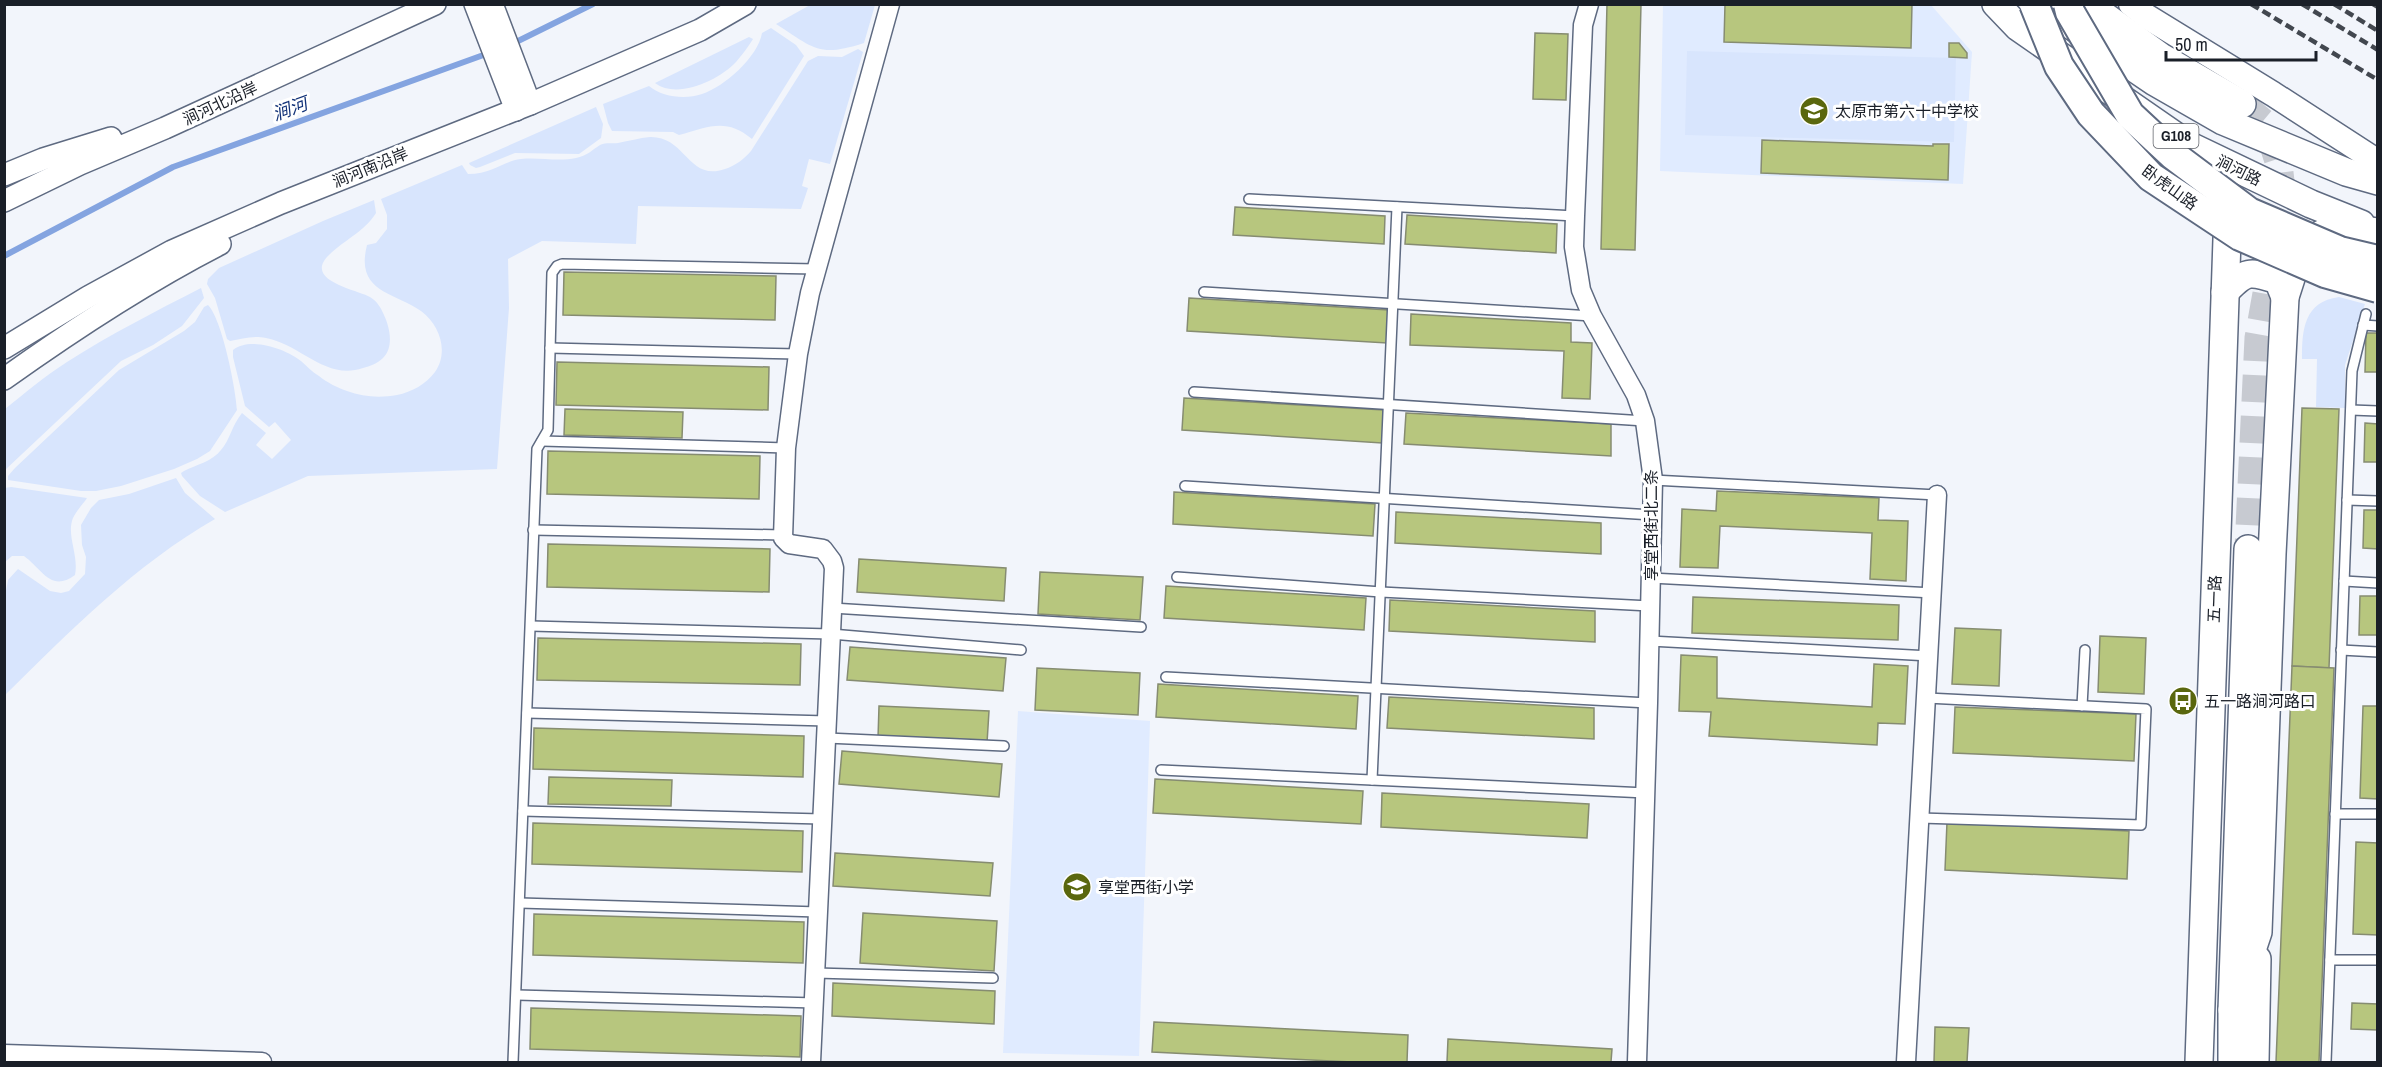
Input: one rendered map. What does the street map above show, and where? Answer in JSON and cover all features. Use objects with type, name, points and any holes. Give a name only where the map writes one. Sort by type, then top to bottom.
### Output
[{"type":"highway","name":"卧虎山路","points":[[2034,4],[2059,66],[2091,114],[2151,177],[2240,236],[2325,273],[2378,288]]},
{"type":"highway","name":"卧虎山路","points":[[2068,4],[2070,12],[2130,115],[2173,155],[2249,212],[2340,251],[2378,260]]},
{"type":"main road","name":"涧河路","points":[[1996,4],[2018,27],[2190,146],[2311,204],[2378,231]]},
{"type":"main road","name":"G108","points":[[2040,4],[2155,82],[2223,121],[2346,172],[2378,181]]},
{"type":"main road","points":[[2088,4],[2161,57],[2242,104]]},
{"type":"main road","points":[[2131,4],[2146,16],[2378,162]]},
{"type":"main road","name":"五一路","points":[[2190,146],[2228,210],[2199,1062]]},
{"type":"main road","points":[[2255,1062],[2272,554],[2285,297],[2302,244],[2337,226],[2378,231]]},
{"type":"main road","points":[[2225,292],[2240,276],[2255,273],[2278,280],[2285,297]]},
{"type":"main road","points":[[2232,1062],[2248,549]]},
{"type":"main road","points":[[2232,1010],[2258,932]]},
{"type":"street","name":"涧河北沿岸","points":[[4,201],[80,164],[165,128],[435,4]]},
{"type":"street","name":"涧河南沿岸","points":[[4,348],[88,297],[172,251],[281,203],[523,107],[700,30],[745,4]]},
{"type":"street","points":[[811,1062],[834,568],[823,549],[787,543],[782,535],[786,448],[798,354],[816,269],[890,4]]},
{"type":"street","name":"享堂西街北二条","points":[[1589,4],[1584,25],[1575,216],[1574,247],[1577,270],[1581,290],[1592,316],[1624,371],[1645,421],[1653,480],[1637,1062]]},
{"type":"street","points":[[481,6],[523,107]]},
{"type":"street","points":[[4,175],[43,159],[114,138],[165,128]]},
{"type":"street","points":[[4,379],[90,319],[179,266],[244,231],[281,203]]},
{"type":"street","points":[[1906,1062],[1937,495]]},
{"type":"street","points":[[4,1054],[262,1062]]},
{"type":"lane","points":[[1249,199],[1575,216]]},
{"type":"lane","points":[[1372,780],[1397,207]]},
{"type":"lane","points":[[513,1062],[537,449],[548,430],[551,277],[554,269],[562,264],[816,269]]},
{"type":"lane","points":[[1204,292],[1592,316]]},
{"type":"lane","points":[[2326,1062],[2352,371],[2366,314]]},
{"type":"lane","points":[[2363,325],[2378,326]]},
{"type":"lane","points":[[550,348],[798,354]]},
{"type":"lane","points":[[1194,392],[1645,421]]},
{"type":"lane","points":[[2351,410],[2378,411]]},
{"type":"lane","points":[[542,441],[786,448]]},
{"type":"lane","points":[[1653,480],[1937,495]]},
{"type":"lane","points":[[1185,486],[1652,516]]},
{"type":"lane","points":[[2347,500],[2378,501]]},
{"type":"lane","points":[[534,530],[782,535]]},
{"type":"lane","points":[[1177,577],[1382,592],[1650,606]]},
{"type":"lane","points":[[1651,578],[1933,592]]},
{"type":"lane","points":[[2344,581],[2378,583]]},
{"type":"lane","points":[[832,608],[1141,627]]},
{"type":"lane","points":[[531,626],[831,634],[1021,650]]},
{"type":"lane","points":[[1650,641],[1930,656]]},
{"type":"lane","points":[[2082,706],[2085,650]]},
{"type":"lane","points":[[2342,650],[2378,651]]},
{"type":"lane","points":[[1166,676],[1648,704]]},
{"type":"lane","points":[[1920,818],[2141,825],[2146,709],[1927,698]]},
{"type":"lane","points":[[527,713],[827,730],[1004,746]]},
{"type":"lane","points":[[1161,770],[1646,793]]},
{"type":"lane","points":[[523,811],[822,819]]},
{"type":"lane","points":[[2335,814],[2378,814]]},
{"type":"lane","points":[[520,903],[818,912]]},
{"type":"lane","points":[[2330,960],[2378,960]]},
{"type":"lane","points":[[816,973],[993,978]]},
{"type":"lane","points":[[517,995],[815,1003]]},
{"type":"shaded area","points":[[810,5],[875,5],[864,43],[836,50],[826,50],[808,45],[776,24]]},
{"type":"shaded area","name":"太原市第六十中学校","points":[[1663,5],[1931,5],[1972,52],[1963,184],[1660,171]]},
{"type":"shaded area","points":[[771,28],[796,45],[804,56],[752,139],[743,132],[725,126],[708,127],[679,135],[673,132],[612,131],[603,104],[649,86],[660,93],[681,97],[695,96],[711,90],[739,70],[754,52],[762,33]]},
{"type":"shaded area","points":[[749,37],[753,39],[736,62],[709,81],[686,89],[664,88],[655,83]]},
{"type":"shaded area","points":[[858,49],[863,52],[830,164],[809,159],[802,186],[808,188],[801,209],[638,206],[636,244],[542,241],[508,259],[509,308],[497,469],[308,476],[225,512],[200,496],[182,476],[181,473],[184,471],[218,454],[242,413],[266,433],[256,445],[272,459],[291,440],[275,422],[269,427],[245,406],[233,357],[233,350],[240,346],[258,344],[286,352],[332,385],[365,396],[391,396],[408,392],[423,384],[435,372],[442,348],[433,324],[421,311],[388,294],[371,282],[366,272],[367,245],[376,243],[387,229],[387,215],[381,199],[462,165],[468,174],[477,173],[521,159],[576,158],[603,144],[650,137],[672,143],[703,169],[713,171],[725,169],[739,162],[751,151],[808,61],[818,56],[842,57]]},
{"type":"shaded area","points":[[1687,51],[1956,58],[1954,142],[1685,135]]},
{"type":"shaded area","points":[[596,107],[603,124],[601,138],[579,154],[515,153],[476,168],[469,163]]},
{"type":"shaded area","points":[[374,200],[376,213],[371,220],[329,255],[323,264],[322,272],[335,283],[370,297],[383,312],[390,343],[383,358],[363,368],[350,371],[337,370],[266,338],[252,337],[230,341],[227,339],[215,298],[207,284],[208,279],[219,268]]},
{"type":"shaded area","points":[[201,288],[204,298],[182,326],[153,345],[121,361],[5,470],[5,409],[51,373],[84,352]]},
{"type":"shaded area","points":[[2339,297],[2365,304],[2345,365],[2345,408],[2316,407],[2317,359],[2302,359],[2304,328],[2307,319],[2318,305]]},
{"type":"shaded area","points":[[208,305],[223,339],[237,410],[210,451],[174,469],[121,486],[96,491],[81,491],[8,480],[8,476],[15,468],[119,370],[184,331],[195,322],[204,307]]},
{"type":"shaded area","points":[[176,478],[185,493],[215,519],[158,557],[104,600],[5,695],[5,596],[8,580],[18,569],[50,591],[61,593],[69,591],[85,574],[86,557],[82,545],[81,525],[91,508],[99,500],[129,494]]},
{"type":"shaded area","points":[[5,488],[87,498],[73,518],[71,525],[75,575],[67,580],[53,580],[24,556],[12,556],[5,562]]},
{"type":"shaded area","name":"享堂西街小学","points":[[1018,711],[1150,721],[1139,1056],[1003,1053]]},
{"type":"building","points":[[1607,4],[1641,4],[1635,250],[1601,249]]},
{"type":"building","points":[[1725,4],[1912,4],[1911,48],[1724,42]]},
{"type":"building","points":[[1535,33],[1568,34],[1566,100],[1533,99]]},
{"type":"building","points":[[1949,43],[1959,43],[1967,53],[1967,58],[1949,57]]},
{"type":"building","points":[[1762,140],[1933,146],[1933,144],[1949,144],[1948,180],[1761,173]]},
{"type":"building","points":[[1235,207],[1385,216],[1384,244],[1233,235]]},
{"type":"building","points":[[1407,215],[1557,224],[1556,253],[1405,244]]},
{"type":"building","points":[[564,272],[776,276],[775,320],[563,315]]},
{"type":"building","points":[[1189,298],[1389,310],[1387,343],[1187,331]]},
{"type":"building","points":[[1411,314],[1571,323],[1571,342],[1592,343],[1590,399],[1562,398],[1564,351],[1410,345]]},
{"type":"building","points":[[2366,333],[2378,333],[2378,372],[2365,372]]},
{"type":"building","points":[[557,362],[769,367],[768,410],[556,405]]},
{"type":"building","points":[[1184,398],[1384,410],[1382,443],[1182,430]]},
{"type":"building","points":[[2302,408],[2339,409],[2329,668],[2292,666]]},
{"type":"building","points":[[565,409],[683,412],[682,438],[564,435]]},
{"type":"building","points":[[1406,413],[1611,424],[1611,456],[1404,444]]},
{"type":"building","points":[[2365,423],[2378,424],[2378,462],[2364,462]]},
{"type":"building","points":[[548,451],[760,456],[759,499],[547,494]]},
{"type":"building","points":[[1717,491],[1879,498],[1878,520],[1908,521],[1906,581],[1870,579],[1872,533],[1720,526],[1718,568],[1680,567],[1682,509],[1716,511]]},
{"type":"building","points":[[1174,492],[1375,504],[1373,536],[1173,524]]},
{"type":"building","points":[[2364,510],[2378,510],[2378,549],[2363,548]]},
{"type":"building","points":[[1396,512],[1601,523],[1601,554],[1395,543]]},
{"type":"building","points":[[548,544],[770,549],[769,592],[547,587]]},
{"type":"building","points":[[859,559],[1006,568],[1004,601],[857,592]]},
{"type":"building","points":[[1040,572],[1143,577],[1140,620],[1038,614]]},
{"type":"building","points":[[1166,586],[1366,598],[1364,630],[1164,618]]},
{"type":"building","points":[[2360,596],[2378,596],[2378,635],[2359,635]]},
{"type":"building","points":[[1693,597],[1899,605],[1898,640],[1692,633]]},
{"type":"building","points":[[1390,600],[1595,611],[1595,642],[1389,631]]},
{"type":"building","points":[[1955,628],[2001,630],[1999,686],[1952,684]]},
{"type":"building","points":[[2100,636],[2146,638],[2144,694],[2098,692]]},
{"type":"building","points":[[538,638],[801,644],[800,685],[537,680]]},
{"type":"building","points":[[850,647],[1006,658],[1003,691],[847,680]]},
{"type":"building","points":[[1681,655],[1717,657],[1717,698],[1872,707],[1874,664],[1908,666],[1905,724],[1878,723],[1877,745],[1709,736],[1711,712],[1679,711]]},
{"type":"building","points":[[2292,666],[2334,668],[2319,1062],[2276,1062]]},
{"type":"building","points":[[1037,668],[1140,673],[1138,715],[1035,710]]},
{"type":"building","points":[[1158,684],[1358,696],[1356,729],[1156,717]]},
{"type":"building","points":[[1389,697],[1594,708],[1594,739],[1387,728]]},
{"type":"building","points":[[879,706],[989,711],[987,743],[878,738]]},
{"type":"building","points":[[2363,706],[2378,706],[2378,799],[2360,798]]},
{"type":"building","points":[[1955,707],[2136,714],[2134,761],[1953,753]]},
{"type":"building","points":[[534,728],[804,736],[803,777],[533,769]]},
{"type":"building","points":[[842,751],[1002,764],[999,797],[839,784]]},
{"type":"building","points":[[549,777],[672,780],[671,806],[548,804]]},
{"type":"building","points":[[1155,779],[1363,791],[1361,824],[1153,813]]},
{"type":"building","points":[[1382,793],[1589,804],[1587,838],[1381,827]]},
{"type":"building","points":[[1947,822],[2129,831],[2127,879],[1945,870]]},
{"type":"building","points":[[533,823],[803,831],[802,872],[532,864]]},
{"type":"building","points":[[2356,842],[2378,843],[2378,935],[2353,934]]},
{"type":"building","points":[[835,853],[993,863],[990,896],[833,886]]},
{"type":"building","points":[[863,913],[997,921],[994,971],[860,963]]},
{"type":"building","points":[[534,914],[804,922],[803,963],[533,955]]},
{"type":"building","points":[[833,983],[995,991],[994,1024],[832,1016]]},
{"type":"building","points":[[2352,1003],[2378,1004],[2378,1030],[2351,1029]]},
{"type":"building","points":[[531,1008],[801,1016],[800,1057],[530,1049]]},
{"type":"building","points":[[1154,1022],[1408,1035],[1407,1062],[1352,1062],[1152,1052]]},
{"type":"building","points":[[1935,1027],[1969,1028],[1967,1062],[1934,1062]]},
{"type":"building","points":[[1448,1039],[1612,1049],[1611,1062],[1447,1062]]},
{"type":"waterway","name":"涧河","points":[[510,45],[593,4]]},
{"type":"waterway","name":"涧河","points":[[4,256],[173,167],[489,53]]},
{"type":"tunnel","points":[[2242,104],[2266,124],[2279,164],[2283,199],[2258,338],[2248,549]]},
{"type":"railway","points":[[2251,4],[2378,80]]},
{"type":"railway","points":[[2302,4],[2378,50]]},
{"type":"railway","points":[[2334,4],[2378,31]]},
{"type":"railway","points":[[2373,4],[2378,7]]},
{"type":"place","name":"太原市第六十中学校","points":[[1814,111]]},
{"type":"place","name":"五一路涧河路口","points":[[2183,701]]},
{"type":"place","name":"享堂西街小学","points":[[1077,887]]}]
